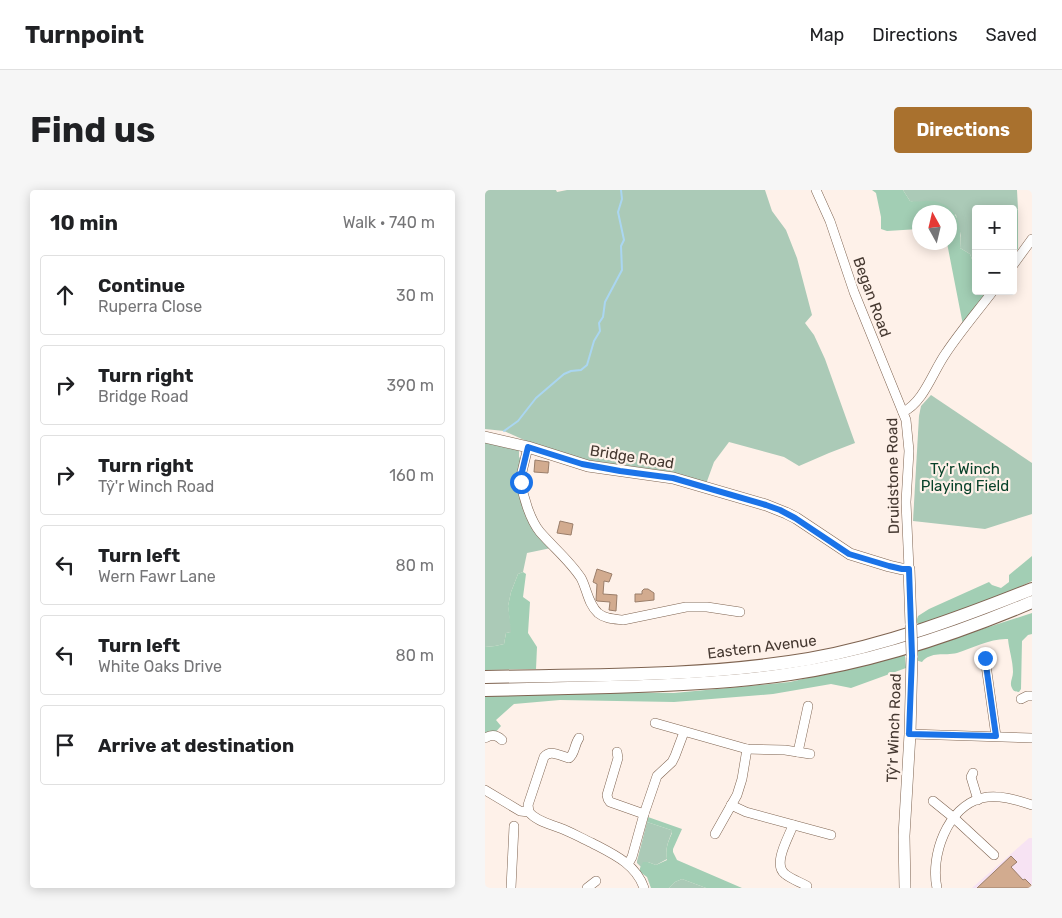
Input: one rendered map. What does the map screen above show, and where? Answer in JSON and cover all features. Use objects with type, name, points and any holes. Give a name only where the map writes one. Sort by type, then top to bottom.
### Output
[{"type":"highway","name":"Eastern Avenue","points":[[485,677],[642,674],[713,670],[743,668],[811,658],[918,632],[965,616],[1032,589]]},
{"type":"highway","name":"Eastern Avenue","points":[[485,690],[707,683],[790,674],[868,659],[919,645],[969,628],[1032,602]]},
{"type":"main road","name":"Bridge Road","points":[[485,437],[528,447],[582,464],[673,478],[766,505],[795,518],[849,554],[889,566],[909,569]]},
{"type":"main road","name":"Tŷ'r Winch Road","points":[[905,888],[904,836],[912,656],[909,569]]},
{"type":"street","name":"Began Road","points":[[816,190],[830,221],[869,331],[903,412]]},
{"type":"street","points":[[1017,260],[1032,239]]},
{"type":"street","name":"Druidstone Road","points":[[909,569],[906,502],[909,443],[908,429],[903,412],[910,409],[918,400],[945,354],[990,295]]},
{"type":"street","points":[[528,447],[521,482],[531,517],[539,531],[581,578],[594,609],[599,614],[614,620],[623,620],[677,608],[697,606],[741,612]]},
{"type":"street","points":[[987,656],[985,658],[996,736]]},
{"type":"street","points":[[1021,699],[1032,696]]},
{"type":"street","points":[[798,752],[808,706]]},
{"type":"street","points":[[655,723],[747,749],[775,749],[810,754]]},
{"type":"street","points":[[628,864],[657,776],[673,762],[683,732]]},
{"type":"street","points":[[909,734],[1032,738]]},
{"type":"street","points":[[485,738],[494,735],[502,740]]},
{"type":"street","points":[[579,738],[573,754],[569,758],[550,752],[543,757],[528,805],[529,812],[534,818],[566,830],[616,855],[628,864],[642,882],[644,888]]},
{"type":"street","points":[[715,834],[740,788],[747,749]]},
{"type":"street","points":[[617,752],[619,758],[607,799],[610,802],[644,814]]},
{"type":"street","points":[[973,773],[971,781],[978,800]]},
{"type":"street","points":[[485,790],[520,812],[529,812]]},
{"type":"street","points":[[937,888],[935,872],[939,846],[954,818],[965,807],[983,798],[995,797],[1032,805]]},
{"type":"street","points":[[933,801],[994,855]]},
{"type":"street","points":[[731,805],[747,812],[831,835]]},
{"type":"street","points":[[793,825],[779,864],[784,874],[807,886]]},
{"type":"street","points":[[511,888],[514,826]]},
{"type":"street","points":[[587,888],[596,881]]},
{"type":"shaded area","points":[[1029,838],[1032,838],[1032,888],[972,888]]},
{"type":"green space","points":[[485,190],[556,190],[557,192],[567,190],[765,190],[772,211],[786,230],[797,258],[812,315],[805,323],[814,335],[825,359],[855,443],[799,466],[784,457],[729,442],[714,462],[706,484],[606,466],[533,444],[504,431],[485,429]]},
{"type":"green space","points":[[872,190],[903,190],[910,201],[931,201],[945,205],[912,205],[912,229],[887,231],[881,229],[881,217],[876,193]]},
{"type":"green space","points":[[903,190],[1017,190],[1018,209],[1017,205],[972,205],[972,259],[970,254],[960,248],[961,236],[957,219],[957,205],[939,205],[932,201],[916,203],[910,201]]},
{"type":"green space","points":[[1018,209],[1017,250],[1017,250]]},
{"type":"green space","points":[[957,218],[961,234],[960,248],[970,254],[972,259],[972,295],[984,295],[963,325],[948,250],[957,250]]},
{"type":"green space","name":"Ty'r Winch Playing Field","points":[[931,395],[1032,463],[1032,514],[985,529],[913,521],[919,416],[921,406]]},
{"type":"green space","points":[[485,442],[518,449],[521,459],[517,476],[551,548],[527,553],[523,572],[518,574],[508,606],[512,632],[506,633],[504,644],[485,647]]},
{"type":"green space","points":[[1032,556],[1032,581],[1002,595],[920,625],[916,622],[918,616],[929,609],[989,582],[1001,588],[1009,582],[1009,575]]},
{"type":"green space","points":[[523,572],[526,574],[523,597],[530,602],[528,633],[537,647],[536,669],[485,670],[485,647],[504,644],[506,633],[511,632],[508,606],[518,574]]},
{"type":"green space","points":[[1032,613],[1032,634],[1022,641],[1021,689],[1019,692],[1014,691],[1011,686],[1013,668],[1008,639],[989,642],[957,653],[929,656],[922,662],[915,660],[917,652],[923,648]]},
{"type":"green space","points":[[905,655],[906,668],[851,688],[831,684],[773,694],[674,702],[560,700],[514,704],[496,720],[501,726],[494,734],[485,737],[485,696],[610,692],[674,693],[790,682]]},
{"type":"green space","points":[[648,817],[682,829],[673,849],[677,860],[742,888],[706,888],[682,879],[675,882],[669,888],[651,888],[647,877],[640,872],[640,868],[643,862],[656,865],[667,860],[668,843],[672,833],[671,830],[647,822]]},
{"type":"green space","points":[[647,822],[672,832],[668,842],[667,859],[656,865],[648,862],[641,867],[637,861]]},
{"type":"green space","points":[[682,879],[706,888],[669,888],[675,882]]},
{"type":"building","points":[[535,460],[549,462],[548,473],[534,472]]},
{"type":"building","points":[[560,521],[573,524],[571,535],[557,533]]},
{"type":"building","points":[[597,569],[612,574],[609,582],[604,581],[603,594],[617,595],[616,611],[609,610],[610,602],[596,600],[597,584],[593,582]]},
{"type":"building","points":[[644,589],[654,593],[654,600],[635,602],[635,594],[642,594]]},
{"type":"building","points":[[1011,856],[1017,862],[1011,867],[1032,888],[977,888]]},
{"type":"waterway","points":[[504,431],[518,421],[536,398],[564,374],[581,370],[587,365],[594,341],[600,331],[599,323],[603,317],[605,302],[622,270],[621,246],[624,240],[618,212],[622,199],[621,190]]},
{"type":"route","points":[[521,482],[528,447],[588,466],[673,478],[780,510],[855,557],[902,569],[909,569],[912,656],[909,734],[996,736],[985,658]]}]
